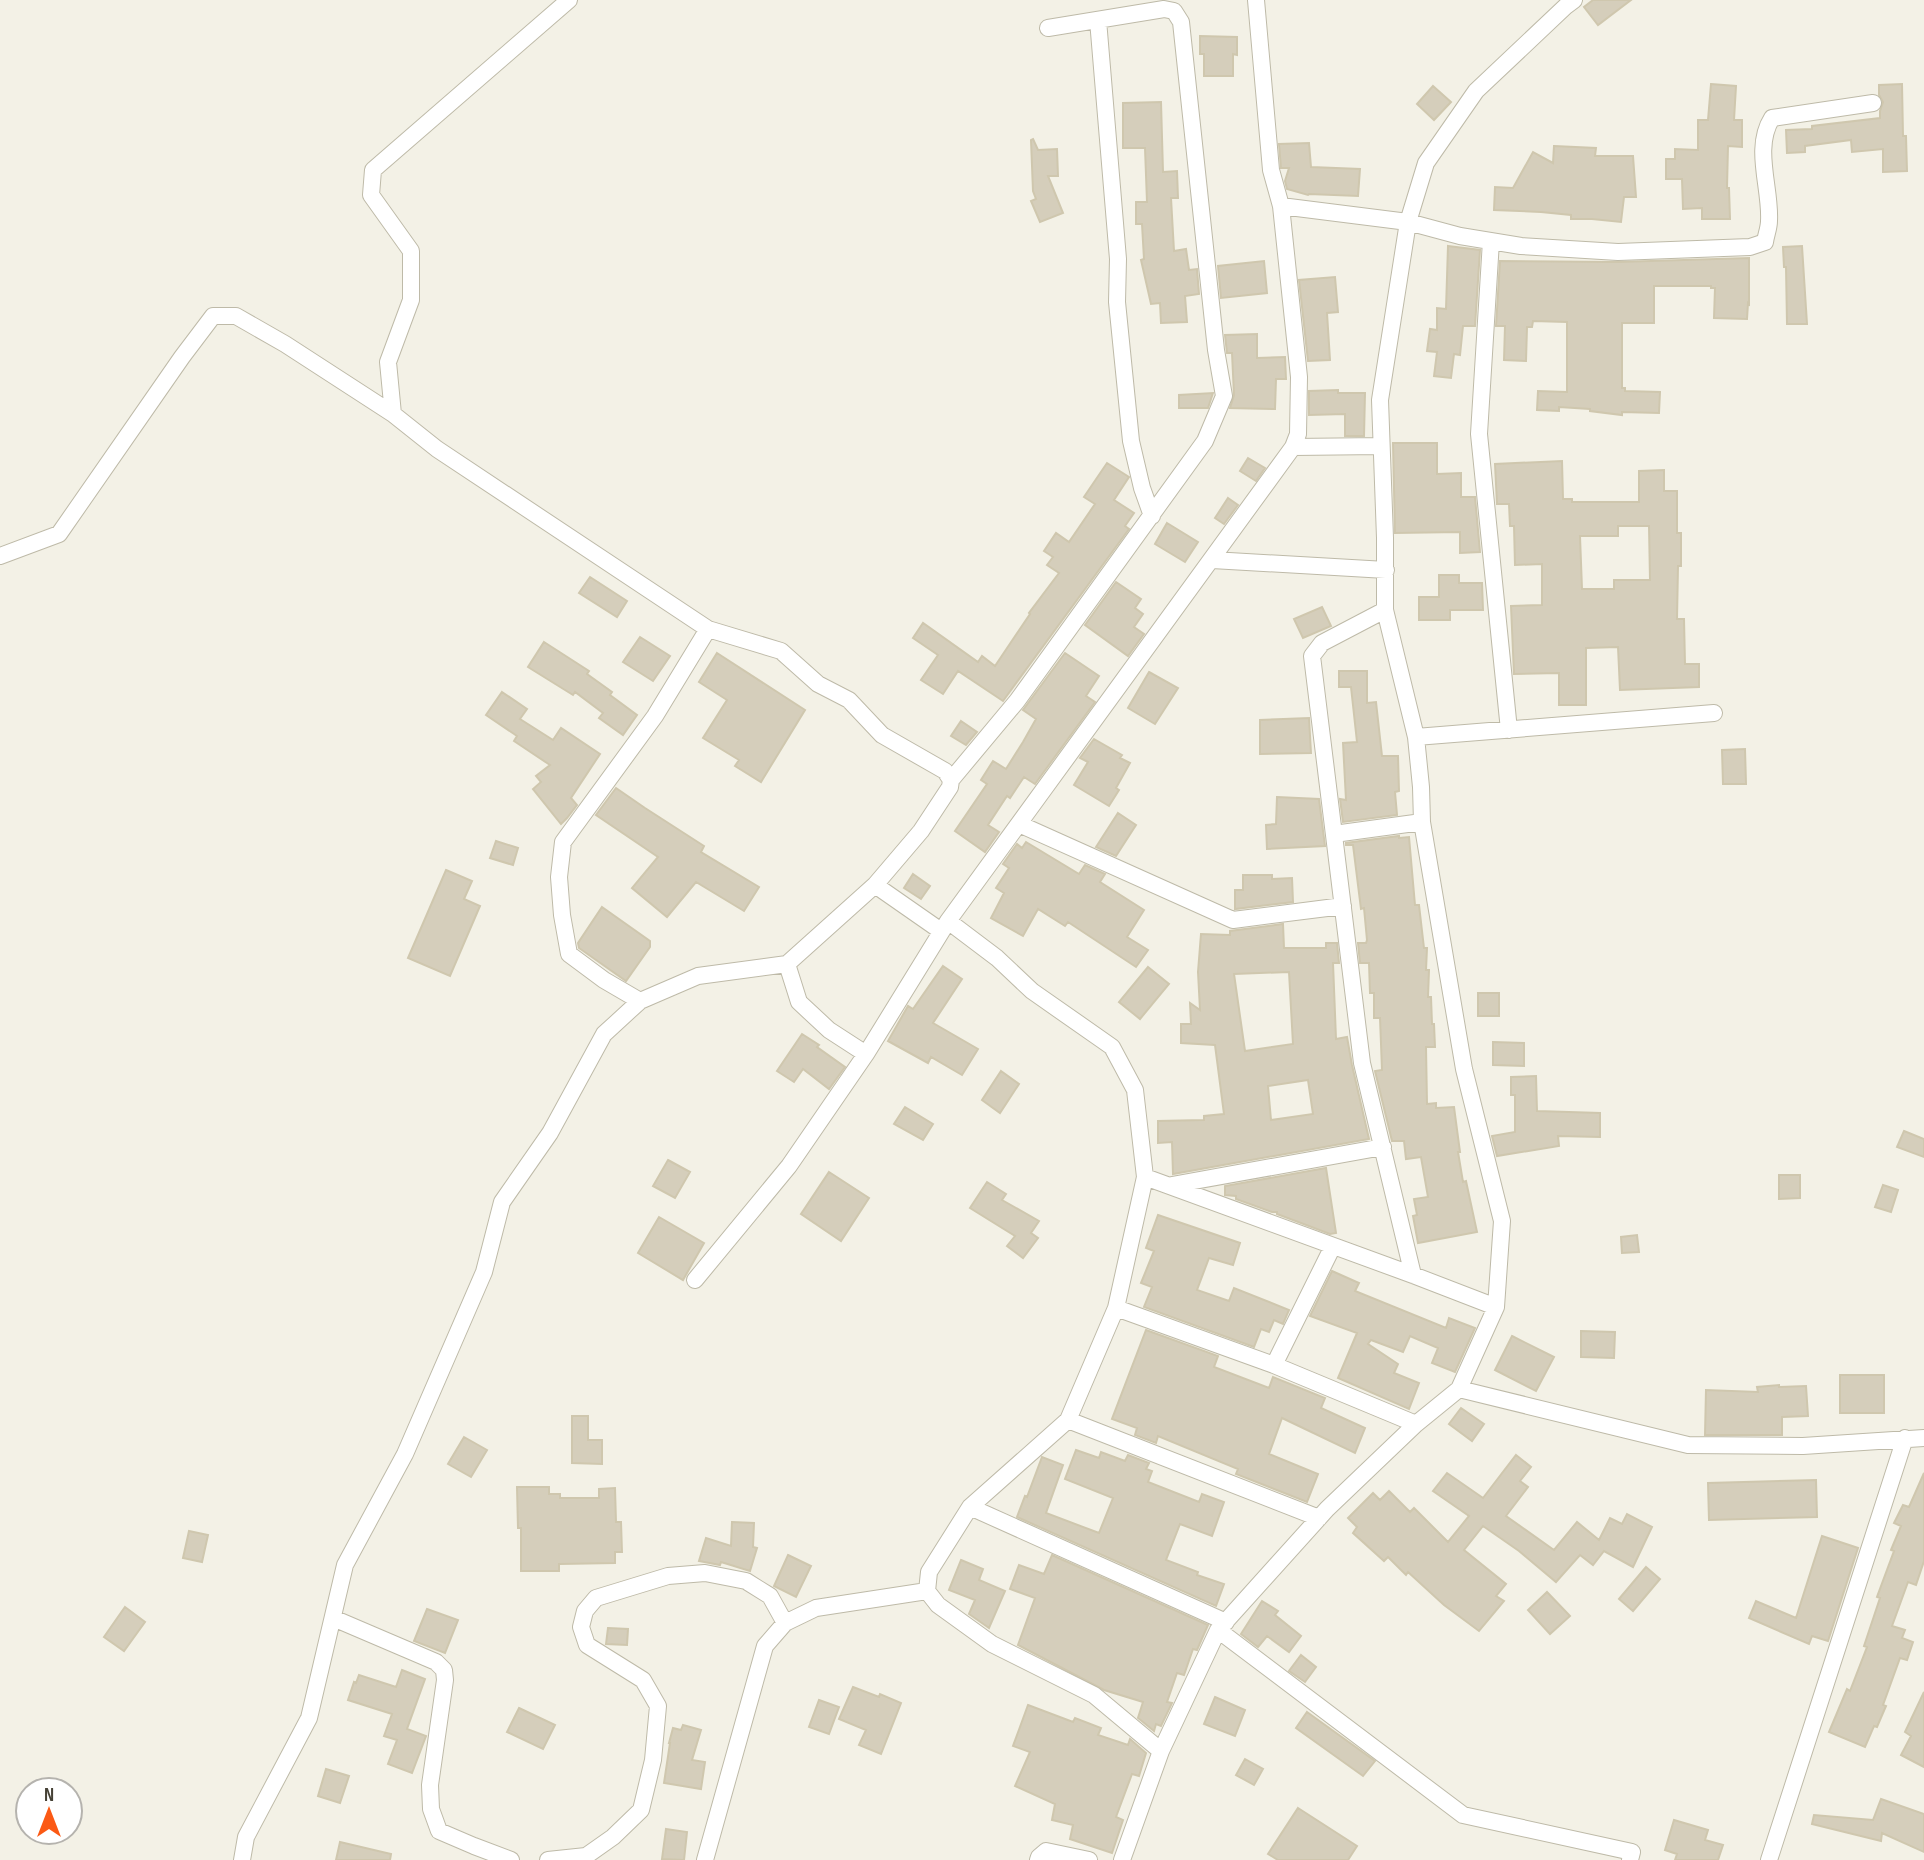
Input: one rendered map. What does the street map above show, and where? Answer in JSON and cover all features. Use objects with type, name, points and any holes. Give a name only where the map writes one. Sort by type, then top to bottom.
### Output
[{"type":"street","points":[[393,414],[388,362],[411,300],[411,251],[371,195],[373,170],[569,0]]},
{"type":"street","points":[[695,1280],[789,1166],[866,1054],[945,926],[1293,447],[1298,434],[1298,377],[1281,206],[1271,170],[1256,0]]},
{"type":"street","points":[[1122,1860],[1161,1751],[1222,1626],[1319,1518],[1416,1424],[1459,1389],[1496,1307],[1502,1221],[1464,1069],[1422,822],[1416,737],[1385,610],[1380,400],[1408,222],[1426,163],[1476,91],[1567,2]]},
{"type":"street","points":[[242,1860],[246,1837],[309,1718],[345,1564],[405,1454],[484,1272],[502,1202],[550,1133],[604,1034],[640,1001],[698,975],[787,964],[874,885],[921,831],[950,787],[951,780],[1017,701],[1205,441],[1224,396],[1216,350],[1181,22],[1174,11],[1164,9],[1048,29]]},
{"type":"street","points":[[1098,20],[1118,259],[1117,302],[1131,441],[1152,516]]},
{"type":"street","points":[[1281,206],[1408,222],[1460,236],[1521,246],[1618,252],[1750,247],[1765,242],[1769,221],[1765,129],[1772,118],[1872,103]]},
{"type":"street","points":[[1491,241],[1479,434],[1509,730]]},
{"type":"street","points":[[0,555],[59,534],[181,357],[213,316],[236,316],[285,344],[393,414],[437,449],[708,629],[781,652],[818,684],[849,700],[881,735],[944,771],[951,780]]},
{"type":"street","points":[[1293,447],[1381,446]]},
{"type":"street","points":[[1212,559],[1385,570]]},
{"type":"street","points":[[1385,610],[1322,643],[1312,656],[1363,1063],[1413,1275]]},
{"type":"street","points":[[640,1001],[604,980],[569,954],[559,877],[563,842],[655,716],[708,629]]},
{"type":"street","points":[[1416,737],[1714,713]]},
{"type":"street","points":[[1334,834],[1422,822]]},
{"type":"street","points":[[1019,824],[1233,920],[1343,906]]},
{"type":"street","points":[[874,885],[997,958],[1032,991],[1112,1047],[1135,1090],[1145,1177],[1116,1308],[1068,1420],[970,1507],[929,1572],[927,1591],[937,1605],[992,1644],[1094,1695],[1161,1751]]},
{"type":"street","points":[[787,964],[799,1002],[829,1030],[866,1054]]},
{"type":"street","points":[[1169,1185],[1383,1147]]},
{"type":"street","points":[[1145,1177],[1496,1307]]},
{"type":"street","points":[[1274,1365],[1333,1246]]},
{"type":"street","points":[[1116,1308],[1274,1365],[1416,1424]]},
{"type":"street","points":[[1459,1389],[1688,1445],[1803,1446],[1924,1438]]},
{"type":"street","points":[[1068,1420],[1319,1518]]},
{"type":"street","points":[[1769,1860],[1905,1438]]},
{"type":"street","points":[[970,1507],[1222,1626],[1463,1815],[1632,1852],[1630,1860]]},
{"type":"street","points":[[548,1860],[586,1856],[613,1837],[641,1810],[653,1760],[658,1706],[643,1680],[587,1645],[581,1627],[585,1611],[596,1598],[668,1576],[705,1573],[746,1581],[770,1596],[785,1623]]},
{"type":"street","points":[[705,1860],[765,1646],[785,1623],[816,1608],[927,1591]]},
{"type":"street","points":[[333,1618],[436,1662],[444,1670],[445,1680],[430,1785],[431,1809],[439,1830],[511,1860]]},
{"type":"street","points":[[1038,1860],[1046,1851],[1088,1860]]},
{"type":"building","points":[[1593,0],[1631,0],[1598,25],[1584,7]]},
{"type":"building","points":[[1200,36],[1237,37],[1237,55],[1233,54],[1233,76],[1204,76],[1204,54],[1200,54]]},
{"type":"building","points":[[1711,84],[1736,86],[1734,120],[1742,120],[1742,147],[1728,146],[1727,188],[1730,219],[1702,219],[1702,208],[1683,209],[1682,179],[1666,179],[1666,159],[1675,159],[1675,149],[1698,150],[1698,120],[1708,120]]},
{"type":"building","points":[[1902,84],[1907,171],[1883,172],[1883,149],[1852,152],[1851,140],[1805,146],[1805,152],[1787,153],[1786,130],[1812,129],[1812,126],[1880,118],[1883,102],[1879,95],[1879,85]]},
{"type":"building","points":[[1433,86],[1451,102],[1434,120],[1417,104]]},
{"type":"building","points":[[1161,102],[1163,172],[1177,171],[1178,198],[1171,198],[1174,251],[1186,249],[1189,270],[1197,269],[1199,294],[1185,296],[1187,322],[1161,323],[1160,303],[1151,304],[1141,260],[1144,259],[1142,224],[1136,224],[1136,202],[1147,202],[1145,148],[1123,148],[1123,103]]},
{"type":"building","points":[[1033,139],[1038,150],[1057,149],[1058,176],[1048,176],[1063,213],[1040,222],[1031,201],[1036,199],[1033,191]]},
{"type":"building","points":[[1309,143],[1311,167],[1360,169],[1358,196],[1308,195],[1287,189],[1285,181],[1289,168],[1281,168],[1279,144]]},
{"type":"building","points":[[1554,146],[1596,148],[1595,156],[1633,156],[1636,197],[1624,197],[1621,222],[1571,219],[1571,215],[1541,212],[1494,210],[1495,187],[1513,188],[1533,152],[1553,163]]},
{"type":"building","points":[[1448,246],[1480,250],[1475,326],[1463,326],[1460,355],[1454,354],[1451,378],[1434,376],[1437,352],[1427,351],[1430,329],[1437,330],[1437,308],[1446,309]]},
{"type":"building","points":[[1802,246],[1807,324],[1787,324],[1783,247]]},
{"type":"building","points":[[1749,258],[1747,319],[1714,318],[1715,288],[1711,286],[1654,286],[1654,323],[1622,323],[1622,388],[1625,388],[1625,391],[1660,392],[1659,413],[1622,412],[1622,415],[1559,407],[1559,411],[1537,410],[1538,391],[1567,392],[1567,322],[1533,321],[1532,327],[1527,327],[1526,361],[1504,360],[1505,326],[1496,326],[1500,261],[1618,262]]},
{"type":"building","points":[[1264,261],[1267,293],[1221,298],[1218,266]]},
{"type":"building","points":[[1335,277],[1338,312],[1327,313],[1330,360],[1308,361],[1299,280]]},
{"type":"building","points":[[1257,334],[1257,358],[1285,357],[1286,379],[1276,379],[1275,409],[1230,408],[1234,395],[1232,353],[1227,353],[1225,335]]},
{"type":"building","points":[[1338,390],[1338,393],[1365,393],[1364,436],[1345,436],[1345,414],[1309,415],[1309,391]]},
{"type":"building","points":[[1213,393],[1208,408],[1179,408],[1179,395]]},
{"type":"building","points":[[1393,443],[1437,443],[1437,474],[1461,473],[1461,497],[1475,497],[1480,552],[1460,553],[1460,532],[1395,533]]},
{"type":"building","points":[[1248,458],[1265,468],[1256,481],[1240,471]]},
{"type":"building","points":[[1562,461],[1563,499],[1572,499],[1572,502],[1639,502],[1639,471],[1664,470],[1664,491],[1677,491],[1677,533],[1681,533],[1677,619],[1684,619],[1685,664],[1699,664],[1699,687],[1620,690],[1618,647],[1586,648],[1586,705],[1559,705],[1559,673],[1514,674],[1511,606],[1542,605],[1542,564],[1515,565],[1514,526],[1510,526],[1509,504],[1497,504],[1495,464]],"holes":[[[1618,526],[1649,526],[1650,580],[1614,580],[1614,589],[1582,589],[1580,536],[1618,536]]]},
{"type":"building","points":[[1107,463],[1129,477],[1114,500],[1134,513],[1125,526],[1129,529],[1003,701],[958,671],[943,694],[921,680],[938,655],[913,638],[923,623],[978,662],[982,656],[995,666],[1059,573],[1047,565],[1053,557],[1044,551],[1056,533],[1069,542],[1095,504],[1084,497]]},
{"type":"building","points":[[1228,498],[1238,505],[1224,524],[1215,518]]},
{"type":"building","points":[[1167,523],[1198,542],[1185,562],[1155,544]]},
{"type":"building","points":[[1439,575],[1459,575],[1459,583],[1482,583],[1483,610],[1450,610],[1450,620],[1419,620],[1419,597],[1439,597]]},
{"type":"building","points":[[590,577],[627,601],[617,617],[579,593]]},
{"type":"building","points":[[1116,582],[1141,599],[1135,608],[1143,614],[1134,627],[1144,634],[1128,656],[1085,625]]},
{"type":"building","points":[[1322,607],[1331,626],[1303,638],[1294,619]]},
{"type":"building","points":[[640,637],[670,656],[653,681],[623,662]]},
{"type":"building","points":[[544,642],[589,671],[587,674],[637,715],[623,735],[599,718],[603,713],[575,692],[573,695],[528,667]]},
{"type":"building","points":[[717,653],[805,710],[761,782],[735,766],[739,760],[703,738],[727,700],[699,682]]},
{"type":"building","points":[[1065,653],[1099,676],[1086,696],[1095,702],[1035,784],[1024,777],[1010,798],[1007,796],[988,825],[999,832],[985,852],[955,831],[987,784],[981,780],[993,761],[1006,769],[1023,742],[1036,719],[1023,710]]},
{"type":"building","points":[[1339,671],[1367,671],[1367,703],[1376,702],[1382,756],[1398,756],[1399,791],[1395,792],[1397,815],[1343,822],[1340,799],[1346,800],[1343,743],[1357,742],[1351,687],[1339,687]]},
{"type":"building","points":[[1149,672],[1178,688],[1155,724],[1128,708]]},
{"type":"building","points":[[502,692],[527,709],[520,719],[553,740],[561,728],[600,754],[571,798],[577,805],[561,824],[533,789],[541,782],[536,776],[550,765],[514,741],[517,736],[486,715]]},
{"type":"building","points":[[1309,718],[1311,753],[1260,754],[1260,720]]},
{"type":"building","points":[[961,721],[977,732],[966,745],[951,736]]},
{"type":"building","points":[[1094,739],[1122,755],[1120,758],[1130,763],[1109,806],[1074,785],[1088,762],[1080,758]]},
{"type":"building","points":[[1745,749],[1746,784],[1723,784],[1722,750]]},
{"type":"building","points":[[616,788],[704,846],[701,852],[759,887],[744,911],[696,882],[667,917],[632,888],[658,857],[596,815]]},
{"type":"building","points":[[1277,797],[1319,799],[1325,846],[1267,849],[1266,825],[1276,824]]},
{"type":"building","points":[[1118,813],[1136,825],[1116,856],[1096,847]]},
{"type":"building","points":[[1399,836],[1409,837],[1415,905],[1419,905],[1424,948],[1427,948],[1428,997],[1431,997],[1435,1047],[1426,1047],[1427,1104],[1436,1103],[1436,1108],[1454,1107],[1463,1182],[1466,1181],[1477,1232],[1418,1243],[1413,1216],[1417,1215],[1414,1199],[1428,1197],[1421,1157],[1406,1159],[1404,1141],[1392,1141],[1375,1071],[1382,1070],[1380,1018],[1374,1018],[1374,993],[1370,993],[1369,963],[1360,963],[1358,943],[1366,943],[1367,940],[1364,908],[1361,909],[1353,845],[1346,845]]},
{"type":"building","points":[[496,841],[518,848],[513,865],[490,858]]},
{"type":"building","points":[[1026,842],[1079,874],[1085,865],[1105,874],[1100,882],[1144,910],[1127,937],[1148,950],[1136,967],[1068,922],[1065,926],[1038,909],[1023,936],[991,918],[1004,893],[996,888],[1009,868],[1003,864],[1017,844],[1022,848]]},
{"type":"building","points":[[446,870],[472,881],[464,899],[480,906],[450,976],[408,958]]},
{"type":"building","points":[[913,874],[930,886],[921,899],[904,888]]},
{"type":"building","points":[[1243,875],[1272,875],[1272,879],[1292,878],[1293,902],[1235,909],[1235,890],[1243,890]]},
{"type":"building","points":[[602,907],[650,941],[650,947],[626,981],[579,948],[578,943]]},
{"type":"building","points":[[1283,924],[1284,948],[1326,948],[1326,943],[1337,943],[1339,963],[1333,963],[1336,1039],[1347,1037],[1369,1139],[1173,1174],[1172,1142],[1158,1143],[1158,1121],[1204,1120],[1204,1116],[1224,1114],[1215,1045],[1181,1043],[1181,1024],[1191,1024],[1190,1003],[1200,1010],[1198,972],[1201,934],[1230,935],[1230,931]],"holes":[[[1289,972],[1293,1044],[1245,1051],[1234,974]],[[1308,1080],[1313,1114],[1271,1120],[1268,1086]]]},
{"type":"building","points":[[943,966],[962,979],[933,1023],[978,1049],[962,1075],[931,1057],[928,1063],[888,1041],[908,1006],[913,1009]]},
{"type":"building","points":[[1148,967],[1169,984],[1140,1019],[1119,1002]]},
{"type":"building","points":[[1478,993],[1499,993],[1499,1016],[1478,1016]]},
{"type":"building","points":[[802,1034],[845,1067],[829,1089],[803,1069],[794,1082],[777,1071]]},
{"type":"building","points":[[1493,1042],[1524,1043],[1524,1066],[1493,1065]]},
{"type":"building","points":[[1001,1071],[1019,1084],[1000,1113],[982,1100]]},
{"type":"building","points":[[1536,1076],[1537,1111],[1600,1113],[1600,1137],[1558,1136],[1559,1146],[1497,1156],[1492,1136],[1515,1132],[1515,1095],[1511,1095],[1511,1077]]},
{"type":"building","points":[[905,1107],[933,1124],[923,1140],[894,1124]]},
{"type":"building","points":[[1904,1131],[1924,1139],[1924,1157],[1897,1147]]},
{"type":"building","points":[[668,1160],[690,1172],[675,1198],[653,1186]]},
{"type":"building","points":[[1326,1168],[1336,1233],[1330,1234],[1277,1212],[1236,1199],[1236,1196],[1225,1195],[1225,1186]]},
{"type":"building","points":[[829,1172],[869,1198],[841,1241],[801,1214]]},
{"type":"building","points":[[1779,1175],[1800,1175],[1800,1198],[1779,1199]]},
{"type":"building","points":[[987,1182],[1006,1194],[1002,1200],[1039,1221],[1031,1233],[1038,1238],[1023,1258],[1007,1246],[1015,1236],[970,1208]]},
{"type":"building","points":[[1883,1185],[1898,1190],[1891,1212],[1875,1207]]},
{"type":"building","points":[[1158,1215],[1240,1243],[1233,1265],[1209,1258],[1197,1290],[1229,1301],[1234,1288],[1289,1310],[1283,1324],[1274,1320],[1269,1332],[1261,1329],[1254,1347],[1144,1307],[1152,1287],[1141,1283],[1154,1251],[1146,1248]]},
{"type":"building","points":[[659,1217],[704,1243],[683,1280],[638,1253]]},
{"type":"building","points":[[1637,1235],[1639,1252],[1622,1253],[1621,1237]]},
{"type":"building","points":[[1332,1271],[1359,1283],[1355,1291],[1446,1328],[1449,1318],[1475,1328],[1455,1372],[1432,1363],[1438,1348],[1410,1336],[1403,1352],[1371,1340],[1368,1344],[1398,1364],[1394,1373],[1419,1383],[1409,1409],[1338,1378],[1357,1333],[1310,1316]]},
{"type":"building","points":[[1146,1330],[1218,1356],[1214,1367],[1269,1388],[1273,1377],[1325,1398],[1321,1408],[1365,1428],[1355,1453],[1282,1418],[1269,1454],[1318,1474],[1307,1502],[1236,1474],[1238,1469],[1158,1436],[1156,1443],[1135,1435],[1137,1428],[1112,1419]]},
{"type":"building","points":[[1581,1331],[1615,1332],[1614,1358],[1581,1357]]},
{"type":"building","points":[[1512,1336],[1554,1357],[1536,1391],[1495,1370]]},
{"type":"building","points":[[1840,1375],[1884,1375],[1884,1413],[1840,1413]]},
{"type":"building","points":[[1806,1386],[1808,1416],[1782,1417],[1782,1435],[1705,1435],[1706,1390],[1758,1392],[1757,1387]]},
{"type":"building","points":[[1461,1408],[1484,1424],[1472,1441],[1449,1424]]},
{"type":"building","points":[[572,1416],[588,1416],[588,1440],[602,1440],[602,1464],[572,1463]]},
{"type":"building","points":[[464,1437],[487,1450],[471,1477],[448,1464]]},
{"type":"building","points":[[1076,1450],[1099,1458],[1101,1452],[1125,1461],[1128,1455],[1149,1463],[1146,1469],[1152,1471],[1148,1482],[1199,1502],[1202,1494],[1224,1502],[1212,1536],[1180,1524],[1166,1560],[1224,1584],[1216,1606],[1017,1517],[1042,1457],[1063,1465],[1046,1513],[1099,1533],[1113,1498],[1065,1479]]},
{"type":"building","points":[[1516,1455],[1531,1467],[1520,1481],[1528,1487],[1506,1516],[1554,1550],[1577,1522],[1599,1540],[1610,1518],[1622,1524],[1627,1514],[1652,1527],[1633,1567],[1604,1551],[1593,1565],[1580,1555],[1556,1582],[1483,1526],[1464,1550],[1506,1584],[1496,1596],[1504,1601],[1479,1631],[1444,1605],[1408,1572],[1406,1575],[1388,1557],[1384,1561],[1353,1533],[1357,1527],[1348,1518],[1373,1493],[1380,1500],[1389,1491],[1410,1512],[1414,1508],[1448,1542],[1469,1516],[1433,1491],[1447,1473],[1483,1498]]},
{"type":"building","points":[[1924,1473],[1924,1561],[1916,1585],[1908,1582],[1892,1626],[1905,1630],[1902,1638],[1913,1642],[1907,1660],[1900,1658],[1883,1705],[1886,1706],[1865,1747],[1829,1732],[1847,1689],[1850,1691],[1867,1647],[1864,1646],[1880,1598],[1877,1597],[1901,1526],[1894,1523],[1903,1505],[1909,1507]]},
{"type":"building","points":[[1816,1480],[1817,1517],[1709,1520],[1708,1483]]},
{"type":"building","points":[[517,1487],[549,1487],[549,1494],[560,1494],[560,1498],[599,1498],[599,1489],[615,1488],[616,1522],[621,1522],[622,1552],[615,1552],[615,1563],[559,1564],[559,1571],[521,1571]]},
{"type":"building","points":[[732,1522],[754,1523],[753,1547],[757,1548],[750,1571],[721,1562],[720,1565],[699,1561],[706,1538],[731,1546]]},
{"type":"building","points":[[189,1531],[208,1535],[202,1562],[183,1558]]},
{"type":"building","points":[[1822,1536],[1858,1548],[1828,1641],[1812,1636],[1809,1644],[1749,1618],[1756,1601],[1796,1618]]},
{"type":"building","points":[[788,1555],[811,1566],[796,1597],[774,1586]]},
{"type":"building","points":[[1052,1555],[1208,1625],[1197,1650],[1193,1649],[1184,1675],[1177,1673],[1167,1702],[1172,1703],[1161,1726],[1156,1724],[1154,1731],[1138,1718],[1143,1702],[1104,1690],[1018,1645],[1035,1598],[1010,1589],[1019,1565],[1044,1574]]},
{"type":"building","points":[[961,1560],[983,1569],[979,1580],[1005,1591],[989,1628],[969,1614],[975,1600],[949,1590]]},
{"type":"building","points":[[1646,1567],[1660,1579],[1633,1611],[1619,1599]]},
{"type":"building","points":[[1547,1592],[1570,1616],[1550,1634],[1528,1610]]},
{"type":"building","points":[[1262,1601],[1278,1611],[1275,1615],[1301,1636],[1289,1652],[1267,1636],[1258,1647],[1241,1634]]},
{"type":"building","points":[[125,1607],[145,1622],[124,1651],[104,1637]]},
{"type":"building","points":[[427,1609],[458,1620],[445,1653],[414,1641]]},
{"type":"building","points":[[608,1628],[628,1629],[627,1645],[606,1644]]},
{"type":"building","points":[[1301,1655],[1316,1667],[1305,1682],[1289,1671]]},
{"type":"building","points":[[402,1670],[425,1679],[407,1729],[426,1736],[412,1773],[388,1764],[397,1740],[384,1736],[392,1714],[348,1700],[359,1675],[396,1687]]},
{"type":"building","points":[[853,1687],[901,1703],[881,1754],[859,1745],[866,1730],[839,1719]]},
{"type":"building","points":[[1924,1692],[1924,1767],[1901,1755],[1911,1736],[1905,1732]]},
{"type":"building","points":[[1215,1697],[1245,1710],[1235,1736],[1204,1724]]},
{"type":"building","points":[[819,1700],[839,1707],[829,1734],[809,1727]]},
{"type":"building","points":[[1028,1705],[1073,1722],[1075,1718],[1101,1728],[1098,1735],[1128,1745],[1130,1739],[1146,1753],[1139,1776],[1132,1774],[1116,1817],[1123,1820],[1112,1853],[1070,1839],[1073,1825],[1052,1820],[1055,1804],[1015,1786],[1030,1752],[1013,1746]]},
{"type":"building","points":[[519,1708],[555,1725],[543,1749],[507,1732]]},
{"type":"building","points":[[1307,1712],[1375,1761],[1363,1776],[1296,1728]]},
{"type":"building","points":[[683,1725],[701,1730],[692,1760],[705,1762],[701,1789],[664,1783],[673,1728],[681,1730]]},
{"type":"building","points":[[1245,1759],[1263,1769],[1254,1785],[1236,1775]]},
{"type":"building","points":[[326,1769],[349,1776],[340,1803],[318,1796]]},
{"type":"building","points":[[1881,1799],[1924,1814],[1924,1852],[1882,1833],[1881,1841],[1812,1824],[1814,1815],[1873,1820]]},
{"type":"building","points":[[1298,1808],[1357,1846],[1348,1860],[1278,1860],[1268,1854]]},
{"type":"building","points":[[1674,1820],[1708,1830],[1705,1840],[1723,1845],[1718,1860],[1675,1860],[1677,1854],[1665,1850]]},
{"type":"building","points":[[666,1829],[687,1832],[684,1860],[662,1859]]},
{"type":"building","points":[[340,1842],[391,1854],[390,1860],[336,1860]]}]
